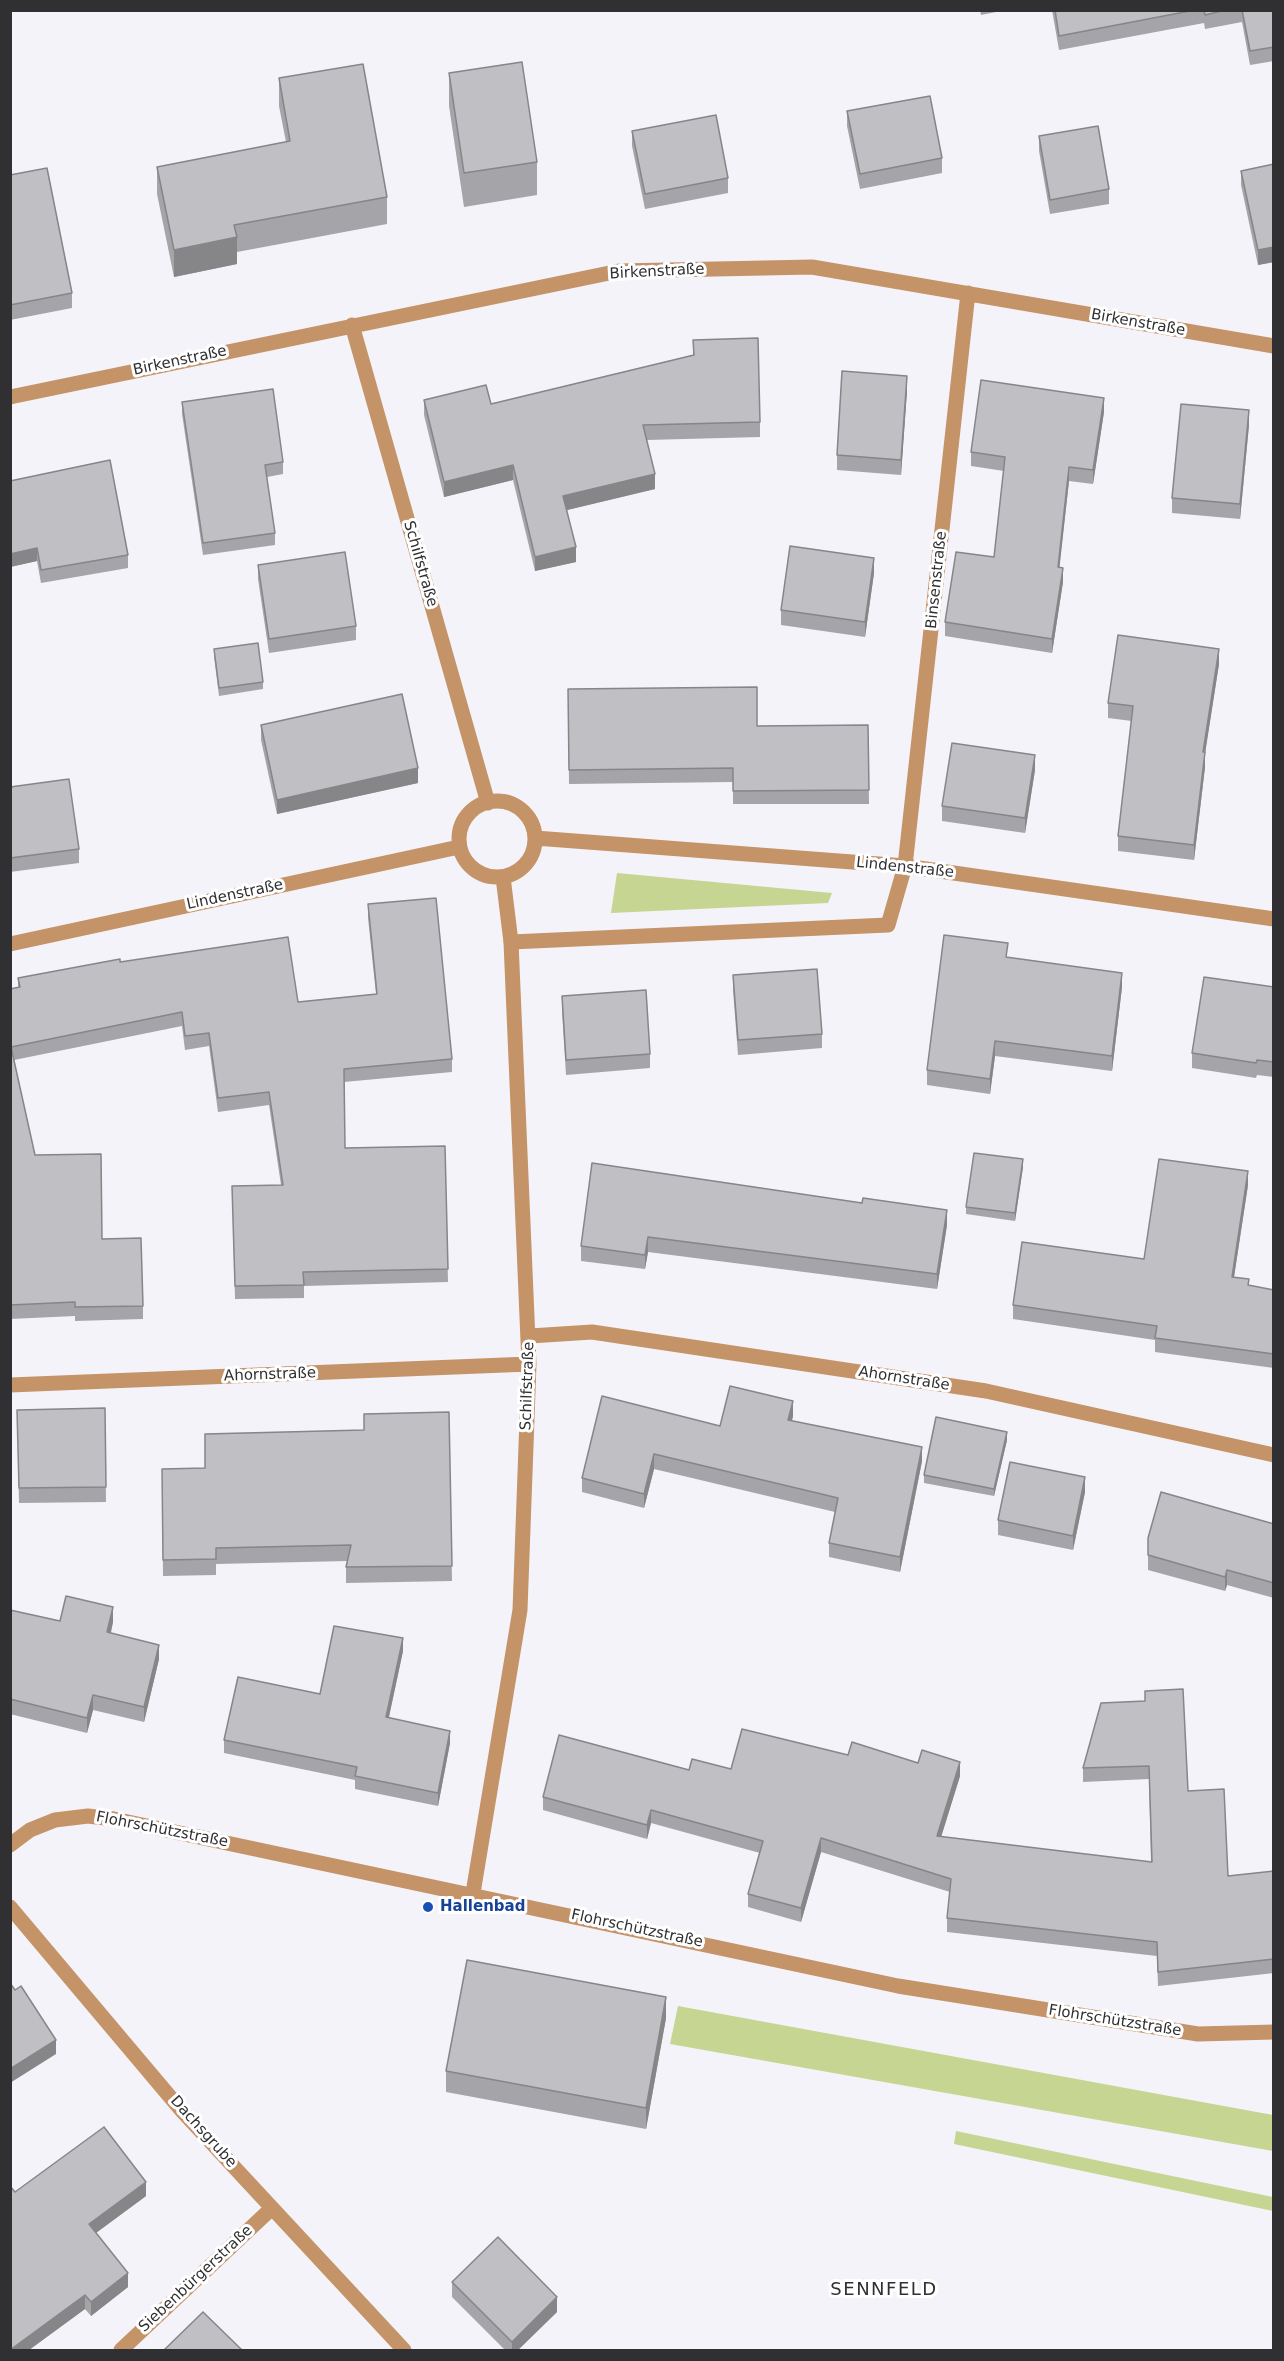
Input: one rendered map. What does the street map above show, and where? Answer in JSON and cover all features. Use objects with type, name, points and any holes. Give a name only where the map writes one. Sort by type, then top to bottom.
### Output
[{"type":"street","name":"Birkenstraße","points":[[10,397],[619,271],[812,267],[1274,346]]},
{"type":"street","name":"Binsenstraße","points":[[511,942],[888,924],[905,866],[968,293]]},
{"type":"street","name":"Schilfstraße","points":[[352,325],[488,803]]},
{"type":"street","points":[[499,801],[514,805],[527,815],[535,838],[535,847],[528,862],[516,873],[502,877],[483,875],[468,864],[459,847],[460,829],[470,812],[488,803],[499,801]]},
{"type":"street","name":"Lindenstraße","points":[[535,838],[905,866],[1274,919]]},
{"type":"street","name":"Lindenstraße","points":[[10,944],[459,847]]},
{"type":"street","name":"Schilfstraße","points":[[472,1893],[520,1610],[530,1336],[511,942],[502,877]]},
{"type":"street","name":"Ahornstraße","points":[[530,1336],[592,1332],[986,1392],[1274,1455]]},
{"type":"street","name":"Ahornstraße","points":[[10,1385],[529,1364]]},
{"type":"street","name":"Flohrschützstraße","points":[[10,1845],[30,1830],[55,1820],[88,1816],[114,1819],[472,1893],[898,1986],[1198,2034],[1274,2032]]},
{"type":"street","name":"Dachsgrube","points":[[10,1907],[183,2111],[404,2350]]},
{"type":"street","name":"Siebenbürgerstraße","points":[[121,2350],[272,2208]]},
{"type":"green space","points":[[617,873],[832,893],[828,903],[611,913]]},
{"type":"green space","points":[[678,2006],[1273,2115],[1273,2151],[670,2044]]},
{"type":"green space","points":[[956,2131],[1273,2197],[1273,2211],[954,2144]]},
{"type":"building","points":[[1055,10],[1195,10],[1059,36]]},
{"type":"building","points":[[1204,10],[1226,10],[1205,15]]},
{"type":"building","points":[[1242,10],[1274,10],[1274,47],[1250,51]]},
{"type":"building","points":[[522,62],[537,162],[464,173],[449,73]]},
{"type":"building","points":[[363,64],[387,197],[234,225],[237,237],[174,250],[157,167],[290,141],[279,78]]},
{"type":"building","points":[[930,96],[942,158],[860,174],[847,111]]},
{"type":"building","points":[[716,115],[728,178],[645,194],[632,131]]},
{"type":"building","points":[[1098,126],[1109,189],[1050,200],[1039,136]]},
{"type":"building","points":[[1274,164],[1274,247],[1258,250],[1241,171]]},
{"type":"building","points":[[47,168],[72,293],[10,305],[10,175]]},
{"type":"building","points":[[758,338],[760,422],[643,425],[655,474],[563,496],[576,547],[535,557],[513,465],[444,482],[424,400],[486,385],[491,404],[694,355],[693,340]]},
{"type":"building","points":[[842,371],[907,376],[901,460],[837,455]]},
{"type":"building","points":[[981,380],[1104,398],[1093,470],[1069,467],[1058,567],[1063,568],[1052,639],[945,622],[956,552],[994,557],[1005,457],[971,452]]},
{"type":"building","points":[[273,389],[283,462],[265,465],[275,533],[203,543],[182,402]]},
{"type":"building","points":[[1181,404],[1249,410],[1240,504],[1172,498]]},
{"type":"building","points":[[110,460],[128,555],[41,570],[37,548],[10,554],[10,481]]},
{"type":"building","points":[[790,546],[874,558],[865,622],[781,610]]},
{"type":"building","points":[[345,552],[356,626],[269,639],[258,565]]},
{"type":"building","points":[[1118,635],[1219,649],[1203,752],[1205,752],[1194,845],[1118,836],[1133,706],[1108,703]]},
{"type":"building","points":[[258,643],[263,682],[219,688],[214,649]]},
{"type":"building","points":[[757,687],[757,726],[868,725],[869,790],[733,791],[733,768],[569,770],[568,689]]},
{"type":"building","points":[[402,694],[418,768],[277,800],[261,725]]},
{"type":"building","points":[[952,743],[1035,755],[1025,818],[942,806]]},
{"type":"building","points":[[69,779],[79,849],[10,858],[10,787]]},
{"type":"building","points":[[436,898],[452,1059],[344,1069],[345,1148],[445,1146],[448,1269],[303,1272],[304,1285],[235,1286],[232,1186],[283,1185],[269,1092],[218,1098],[209,1033],[185,1036],[182,1012],[11,1047],[35,1155],[101,1154],[102,1239],[141,1238],[143,1306],[75,1307],[75,1302],[10,1305],[10,989],[20,987],[18,978],[120,959],[120,962],[288,937],[298,1002],[377,994],[368,904]]},
{"type":"building","points":[[944,935],[1008,943],[1006,957],[1122,973],[1112,1056],[995,1041],[990,1079],[927,1070]]},
{"type":"building","points":[[817,969],[822,1034],[738,1040],[733,975]]},
{"type":"building","points":[[1204,977],[1274,987],[1274,1062],[1257,1060],[1256,1063],[1192,1053]]},
{"type":"building","points":[[646,990],[650,1054],[566,1060],[562,996]]},
{"type":"building","points":[[974,1153],[1023,1159],[1015,1213],[966,1207]]},
{"type":"building","points":[[1159,1159],[1248,1171],[1232,1277],[1249,1279],[1248,1285],[1274,1290],[1274,1354],[1155,1338],[1157,1326],[1013,1305],[1022,1242],[1144,1259]]},
{"type":"building","points":[[592,1163],[862,1203],[863,1198],[947,1210],[937,1274],[648,1237],[645,1255],[581,1246]]},
{"type":"building","points":[[730,1386],[793,1401],[788,1420],[922,1447],[900,1557],[829,1543],[838,1498],[654,1454],[644,1494],[582,1478],[602,1396],[720,1426]]},
{"type":"building","points":[[105,1408],[106,1487],[19,1488],[17,1410]]},
{"type":"building","points":[[449,1412],[452,1566],[346,1567],[351,1545],[216,1548],[216,1559],[163,1560],[162,1469],[205,1468],[205,1434],[364,1430],[364,1414]]},
{"type":"building","points":[[936,1417],[1007,1432],[994,1489],[924,1475]]},
{"type":"building","points":[[1010,1462],[1085,1477],[1073,1536],[998,1520]]},
{"type":"building","points":[[1161,1492],[1274,1524],[1274,1583],[1227,1570],[1225,1577],[1148,1555],[1148,1538]]},
{"type":"building","points":[[66,1596],[113,1607],[107,1632],[159,1645],[144,1707],[93,1695],[87,1718],[10,1699],[10,1610],[60,1621]]},
{"type":"building","points":[[334,1626],[403,1638],[386,1717],[450,1731],[438,1793],[355,1776],[357,1767],[224,1740],[238,1677],[320,1694]]},
{"type":"building","points":[[1183,1689],[1188,1791],[1224,1789],[1228,1876],[1274,1871],[1274,1959],[1158,1972],[1157,1942],[947,1918],[951,1879],[821,1838],[801,1908],[748,1894],[763,1841],[651,1810],[647,1825],[543,1797],[559,1735],[689,1770],[692,1759],[731,1769],[742,1729],[848,1755],[852,1742],[918,1763],[922,1750],[960,1762],[937,1836],[1152,1862],[1149,1766],[1083,1768],[1101,1703],[1145,1701],[1145,1691]]},
{"type":"building","points":[[467,1960],[666,1997],[646,2108],[446,2071]]},
{"type":"building","points":[[10,1983],[15,1990],[21,1986],[56,2040],[10,2069]]},
{"type":"building","points":[[104,2127],[146,2182],[89,2224],[128,2273],[91,2302],[85,2295],[10,2350],[10,2186],[15,2192]]},
{"type":"building","points":[[498,2237],[557,2297],[512,2342],[452,2282]]},
{"type":"building","points":[[203,2312],[242,2350],[164,2350]]},
{"type":"place","name":"Hallenbad","points":[[428,1907]]},
{"type":"district","name":"SENNFELD","points":[[884,2290]]}]
